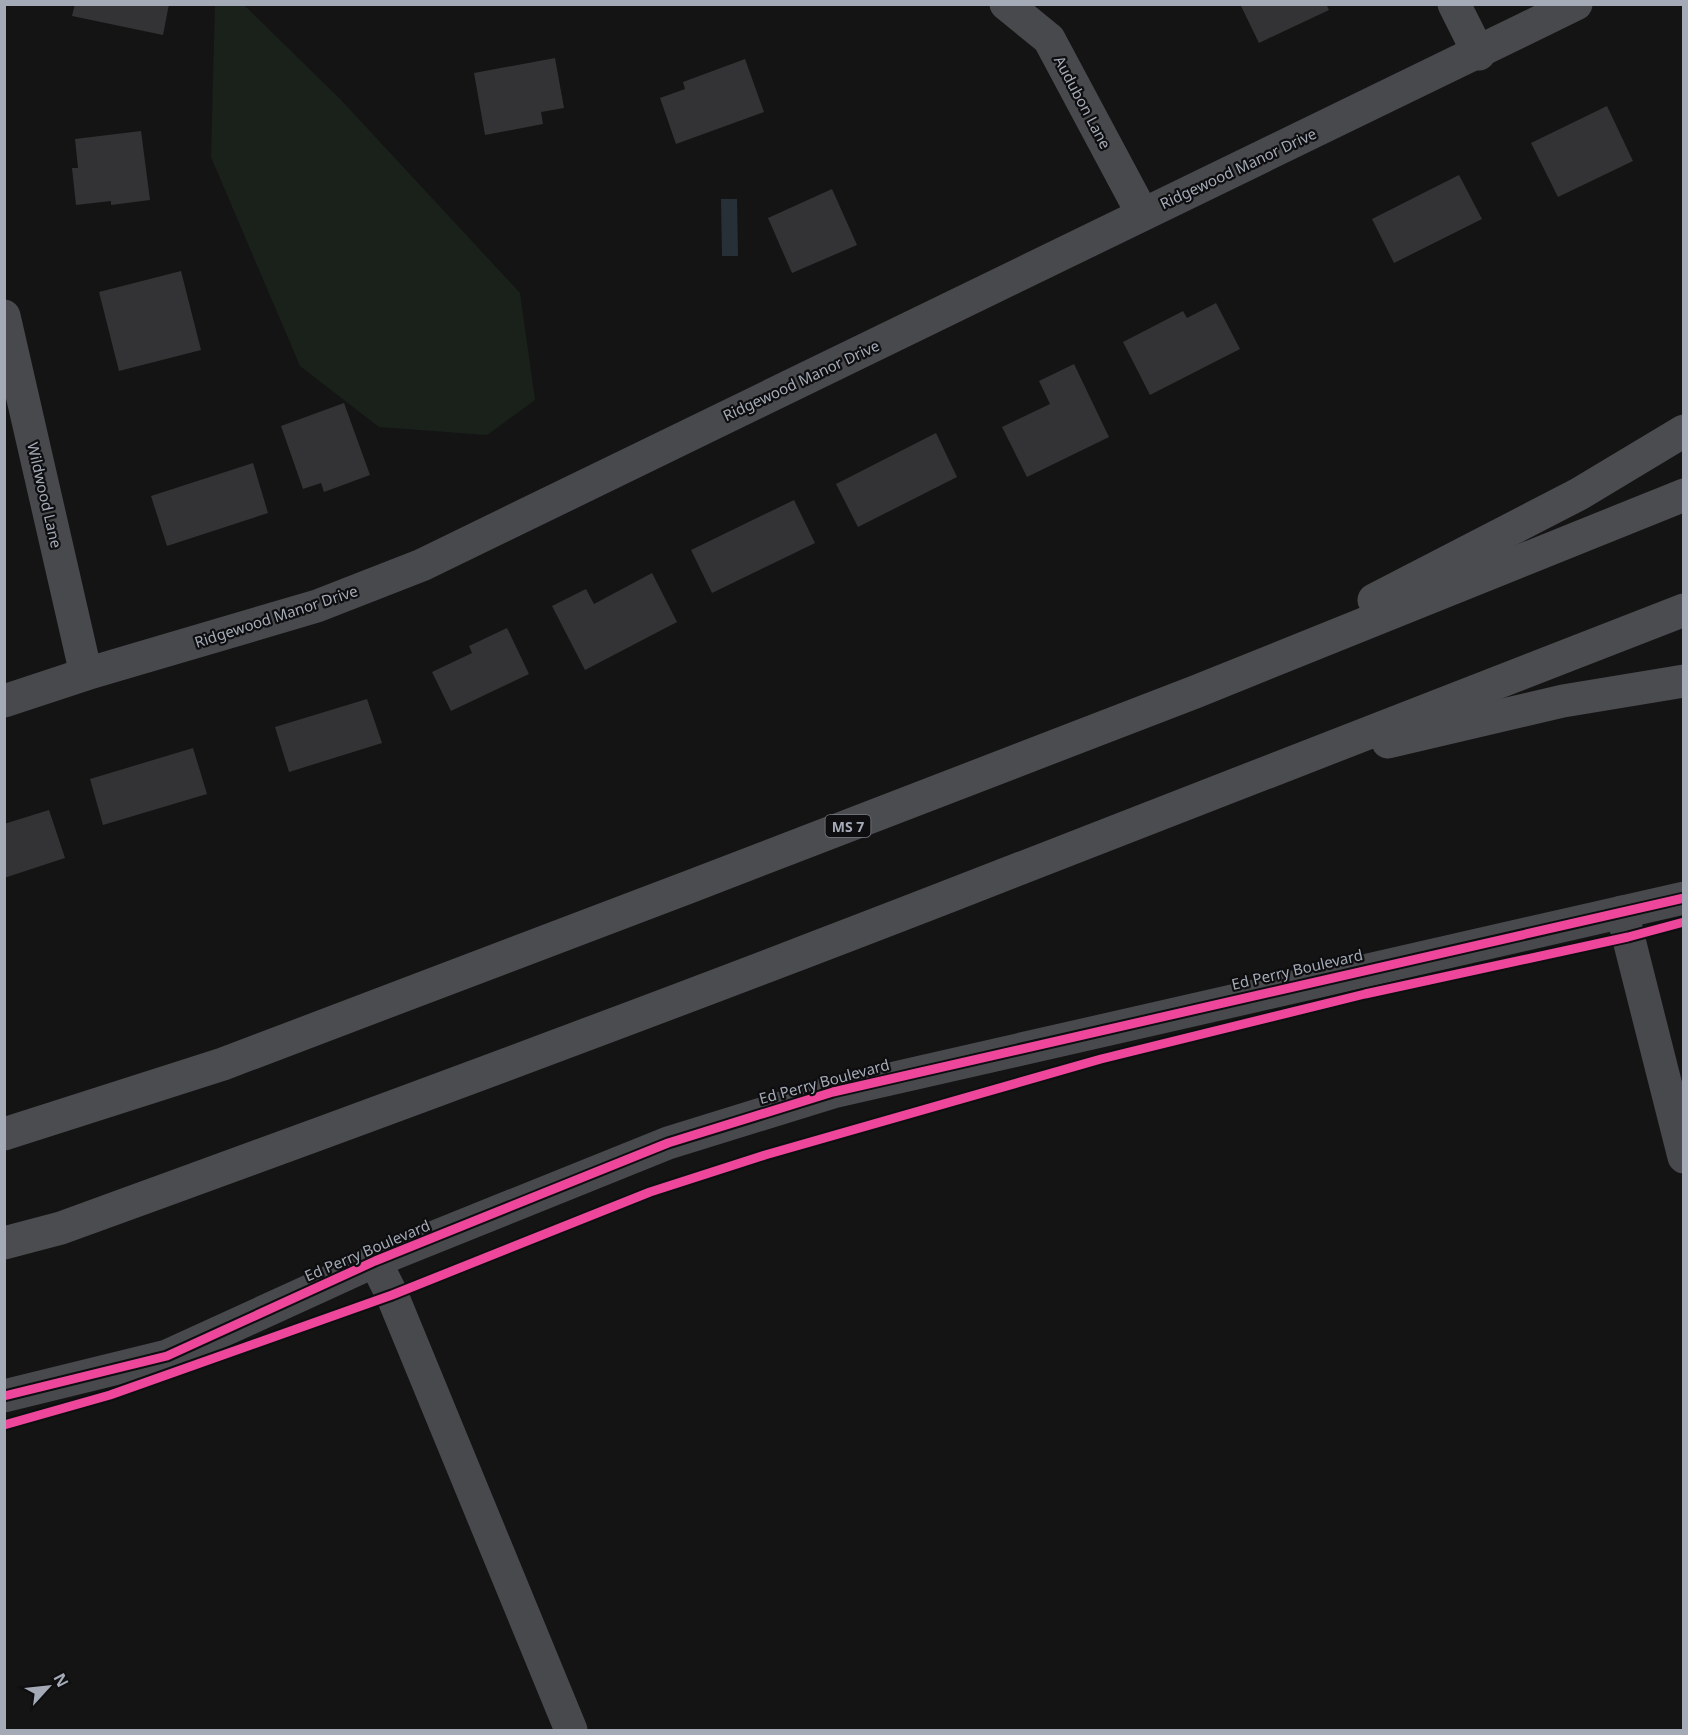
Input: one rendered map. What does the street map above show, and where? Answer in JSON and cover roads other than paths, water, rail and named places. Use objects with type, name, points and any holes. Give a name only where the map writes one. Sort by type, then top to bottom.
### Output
[{"type":"highway","points":[[1195,692],[1579,494],[1683,431]]},
{"type":"highway","name":"MS 7","points":[[4,1134],[223,1064],[1195,692],[1683,495]]},
{"type":"highway","points":[[4,1243],[61,1228],[420,1097],[950,896],[1270,769],[1683,610]]},
{"type":"highway","points":[[1270,769],[1563,701],[1683,681]]},
{"type":"street","name":"Audubon Lane","points":[[1006,4],[1049,39],[1142,213]]},
{"type":"street","points":[[1454,4],[1479,54]]},
{"type":"street","name":"Ridgewood Manor Drive","points":[[4,701],[86,674],[317,606],[422,565],[1142,213],[1479,54],[1576,4]]},
{"type":"street","name":"Wildwood Lane","points":[[4,316],[86,674]]},
{"type":"street","name":"Ed Perry Boulevard","points":[[4,1396],[167,1356],[375,1261],[668,1143],[833,1092],[1683,898]]},
{"type":"street","points":[[1622,912],[1683,1157]]},
{"type":"street","points":[[375,1261],[392,1295],[571,1731]]}]
